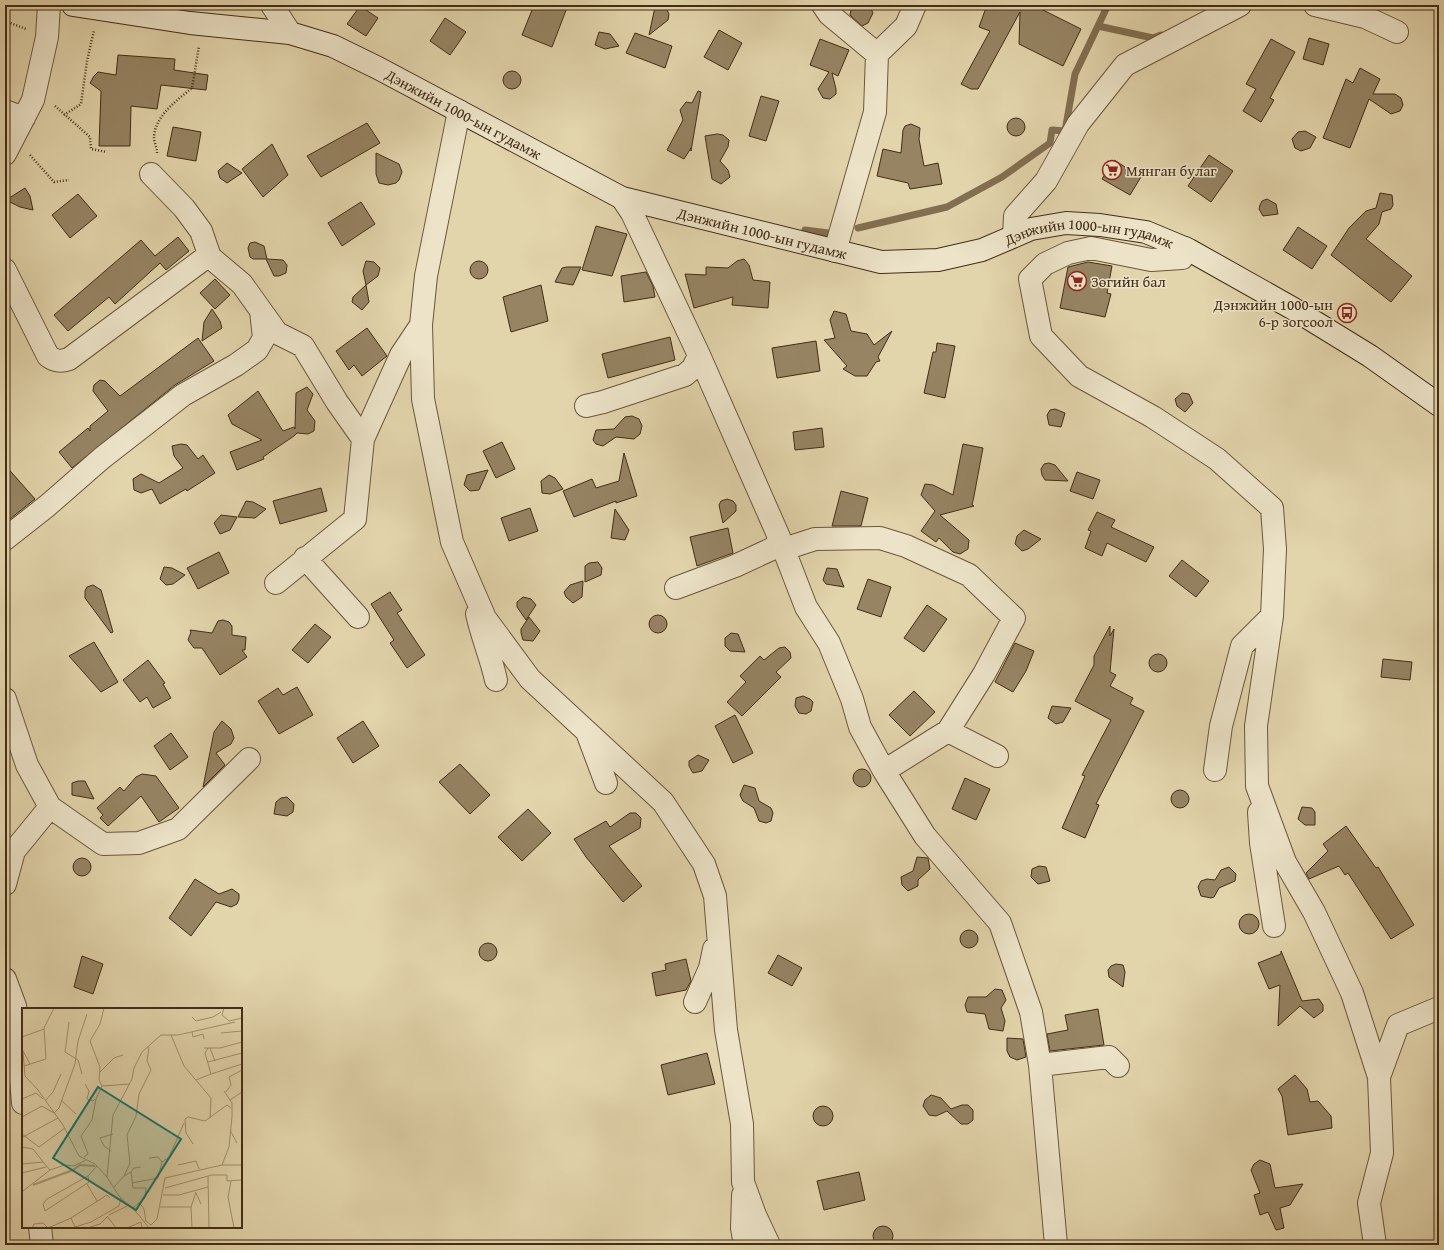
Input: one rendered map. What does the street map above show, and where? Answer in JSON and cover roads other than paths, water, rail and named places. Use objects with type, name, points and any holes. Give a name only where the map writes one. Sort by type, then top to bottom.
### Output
[{"type":"street","points":[[5,154],[15,121],[33,100],[47,37],[49,5]]},
{"type":"street","name":"Дэнжийн 1000-ын гудамж","points":[[73,5],[117,9],[190,23],[290,33],[333,46],[622,198],[882,262],[938,260],[982,250],[1031,229],[1066,223],[1100,224],[1146,232],[1185,248],[1292,308],[1370,356],[1439,405]]},
{"type":"street","points":[[272,5],[290,33]]},
{"type":"street","points":[[823,5],[829,14],[877,54]]},
{"type":"street","points":[[835,251],[875,112],[877,54],[906,26],[915,5]]},
{"type":"street","points":[[1014,236],[1016,216],[1046,181],[1078,124],[1125,65],[1240,5]]},
{"type":"street","points":[[1315,5],[1366,16],[1397,32]]},
{"type":"street","points":[[459,111],[426,276],[421,325],[422,399],[452,542],[476,578],[485,618],[530,679],[585,728],[663,802],[704,864],[715,896],[726,1030],[742,1124],[742,1228],[745,1245]]},
{"type":"street","points":[[151,174],[184,208],[201,231],[210,258],[242,284],[277,333],[303,346],[337,402],[363,439]]},
{"type":"street","points":[[622,198],[632,213],[699,355],[781,543],[806,607],[830,642],[852,698],[860,727],[884,771],[926,836],[1000,923],[1031,1012],[1040,1065],[1056,1245]]},
{"type":"street","points":[[1185,248],[1182,258],[1151,260],[1091,248],[1068,253],[1046,264],[1030,279],[1041,336],[1079,376],[1153,417],[1217,459],[1272,508],[1275,549],[1272,616],[1256,726],[1257,786],[1261,843],[1274,926]]},
{"type":"street","points":[[5,270],[48,356],[55,361],[61,361],[69,359],[205,258],[210,258]]},
{"type":"street","points":[[5,539],[47,506],[102,458],[183,395],[236,365],[257,350],[264,338],[261,312]]},
{"type":"street","points":[[276,583],[355,519],[363,439],[401,355],[421,325]]},
{"type":"street","points":[[586,406],[603,402],[685,375],[693,368],[699,355]]},
{"type":"street","points":[[676,588],[735,566],[776,547],[781,543],[815,539],[880,538],[906,546],[969,575],[1014,618],[984,674],[948,730],[884,771]]},
{"type":"street","points":[[305,558],[358,617]]},
{"type":"street","points":[[476,578],[481,635],[492,661],[496,680]]},
{"type":"street","points":[[1215,770],[1221,726],[1242,646],[1272,616]]},
{"type":"street","points":[[5,699],[27,766],[50,808],[103,844],[139,843],[178,829],[249,760]]},
{"type":"street","points":[[585,728],[606,783]]},
{"type":"street","points":[[948,730],[997,756]]},
{"type":"street","points":[[1257,786],[1285,862],[1314,912],[1352,993],[1379,1077],[1382,1153],[1369,1203],[1375,1245]]},
{"type":"street","points":[[5,884],[14,851],[50,808]]},
{"type":"street","points":[[695,1002],[710,968],[718,932]]},
{"type":"street","points":[[5,979],[15,1006],[21,1039],[20,1068],[22,1091]]},
{"type":"street","points":[[1379,1077],[1398,1025],[1439,1008]]},
{"type":"street","points":[[1040,1065],[1109,1057],[1118,1066]]},
{"type":"street","points":[[743,1182],[755,1215],[769,1245]]},
{"type":"street","points":[[40,1228],[42,1245]]},
{"type":"waterway","points":[[858,228],[947,207],[1002,177],[1050,143],[1052,130],[1065,131],[1075,74],[1108,5]]},
{"type":"waterway","points":[[1098,26],[1153,38],[1161,35]]},
{"type":"waterway","points":[[805,230],[828,233]]},
{"type":"place","name":"Мянган булаг","points":[[1112,170]]},
{"type":"place","name":"Зөгийн бал","points":[[1077,281]]},
{"type":"place","name":"Дэнжийн 1000-ын 6-р зогсоол","points":[[1347,313]]}]
